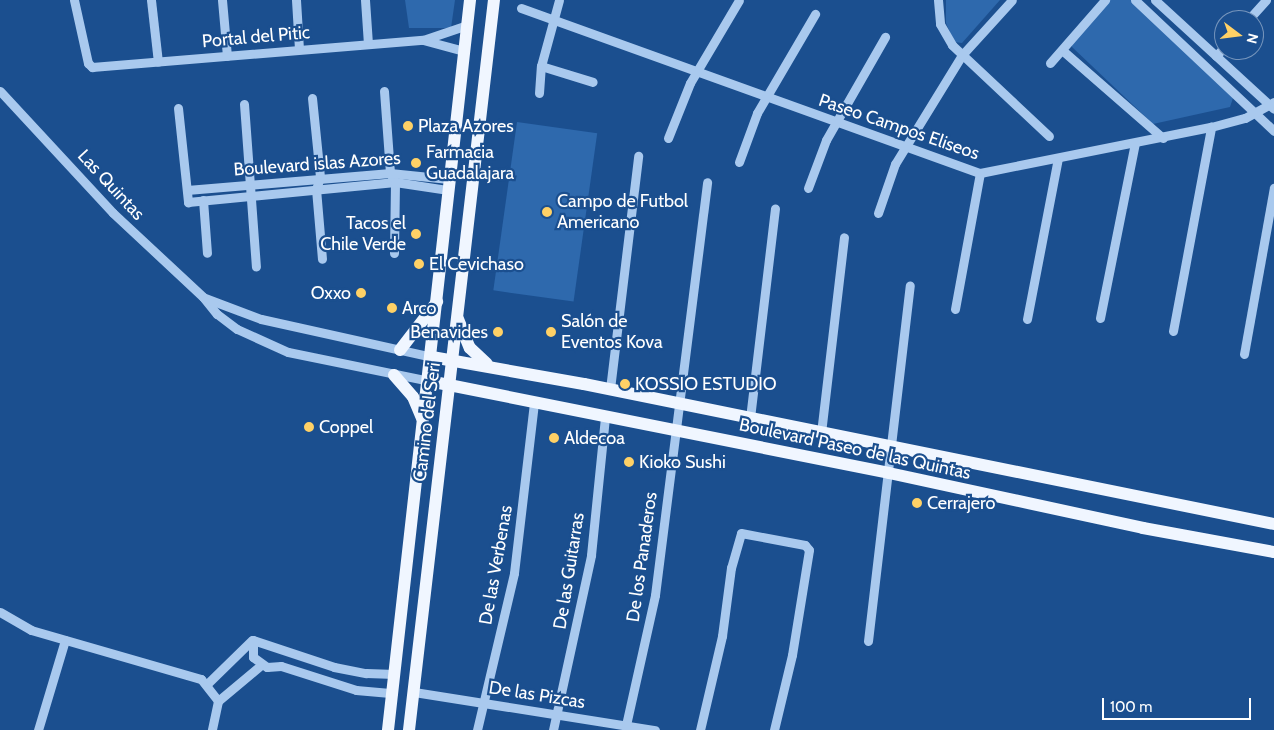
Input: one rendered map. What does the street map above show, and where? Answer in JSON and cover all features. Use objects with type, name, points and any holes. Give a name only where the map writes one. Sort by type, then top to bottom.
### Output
[{"type":"main road","name":"Camino del Seri","points":[[388,730],[423,420],[432,357],[470,0]]},
{"type":"main road","name":"Camino del Seri","points":[[409,730],[494,0]]},
{"type":"main road","points":[[400,350],[437,302]]},
{"type":"main road","points":[[458,318],[470,348],[489,365]]},
{"type":"main road","name":"Boulevard Paseo de las Quintas","points":[[432,357],[489,365],[1274,524]]},
{"type":"main road","points":[[394,375],[413,397],[423,420]]},
{"type":"main road","name":"Boulevard Paseo de las Quintas","points":[[429,381],[888,473],[1143,528],[1274,552]]},
{"type":"street","name":"Portal del Pitic","points":[[74,0],[88,64],[92,67],[423,40],[467,25]]},
{"type":"street","points":[[151,0],[158,62]]},
{"type":"street","points":[[222,0],[227,56]]},
{"type":"street","points":[[296,0],[299,50]]},
{"type":"street","points":[[365,0],[368,44]]},
{"type":"street","points":[[540,93],[541,66],[552,18],[559,0]]},
{"type":"street","points":[[668,138],[690,83],[739,0]]},
{"type":"street","points":[[878,212],[895,164],[962,55],[1012,0]]},
{"type":"street","points":[[1050,63],[1105,0]]},
{"type":"street","points":[[1134,0],[1274,131]]},
{"type":"street","points":[[1257,10],[1266,0]]},
{"type":"street","points":[[935,1],[944,35],[962,55],[1049,136]]},
{"type":"street","points":[[1161,2],[1214,54]]},
{"type":"street","name":"Paseo Campos Eliseos","points":[[520,8],[552,18],[905,149],[980,174],[1211,127],[1273,106]]},
{"type":"street","points":[[739,162],[753,121],[816,14]]},
{"type":"street","points":[[808,188],[826,140],[838,123],[885,37]]},
{"type":"street","name":"Portal del Pitic","points":[[423,40],[464,51]]},
{"type":"street","points":[[1062,50],[1163,138]]},
{"type":"street","points":[[1221,60],[1273,106]]},
{"type":"street","points":[[541,66],[592,82]]},
{"type":"street","name":"Las Quintas","points":[[0,91],[113,213],[227,322],[265,343],[311,358],[429,381]]},
{"type":"street","points":[[384,91],[390,172],[395,182],[394,253]]},
{"type":"street","points":[[312,98],[320,177],[316,189],[322,259]]},
{"type":"street","points":[[244,104],[256,267]]},
{"type":"street","points":[[178,108],[187,190]]},
{"type":"street","points":[[1173,331],[1211,127]]},
{"type":"street","points":[[1100,318],[1135,143]]},
{"type":"street","points":[[610,389],[638,156]]},
{"type":"street","points":[[1027,319],[1058,158]]},
{"type":"street","name":"Boulevard islas Azores","points":[[390,172],[449,184],[395,182],[188,202],[187,190],[390,172]]},
{"type":"street","points":[[954,309],[980,174]]},
{"type":"street","name":"De los Panaderos","points":[[626,725],[655,595],[707,182]]},
{"type":"street","points":[[1244,354],[1274,188]]},
{"type":"street","points":[[203,200],[207,253]]},
{"type":"street","points":[[750,418],[775,208]]},
{"type":"street","points":[[821,433],[844,237]]},
{"type":"street","points":[[868,641],[888,473],[893,446],[910,285]]},
{"type":"street","name":"Las Quintas","points":[[203,297],[261,319],[432,357]]},
{"type":"street","name":"De las Verbenas","points":[[477,730],[514,573],[534,403]]},
{"type":"street","name":"De las Guitarras","points":[[553,730],[592,555],[605,416]]},
{"type":"street","points":[[700,730],[722,636],[731,568],[741,533],[805,545],[809,550],[792,655],[774,730]]},
{"type":"street","points":[[0,612],[31,630],[191,675],[207,684],[218,701]]},
{"type":"street","points":[[38,730],[65,640]]},
{"type":"street","points":[[252,640],[334,667],[366,673],[395,674]]},
{"type":"street","points":[[207,684],[252,640]]},
{"type":"street","points":[[252,640],[251,652],[261,665]]},
{"type":"street","points":[[281,666],[286,651]]},
{"type":"street","points":[[212,730],[218,701],[261,665],[281,666],[356,690],[393,693]]},
{"type":"street","points":[[330,683],[334,667]]},
{"type":"street","name":"De las Pizcas","points":[[414,692],[655,730]]},
{"type":"shaded area","points":[[405,0],[455,0],[451,28],[409,28]]},
{"type":"shaded area","points":[[946,0],[1000,0],[962,43],[954,42],[946,23]]},
{"type":"shaded area","points":[[1107,0],[1131,0],[1233,98],[1230,107],[1153,124],[1072,47],[1071,41]]},
{"type":"shaded area","name":"Campo de Futbol Americano","points":[[517,122],[597,133],[574,302],[493,290]]},
{"type":"place","name":"Plaza Azores","points":[[408,126]]},
{"type":"place","name":"Farmacia Guadalajara","points":[[416,163]]},
{"type":"place","name":"Campo de Futbol Americano","points":[[547,212]]},
{"type":"place","name":"Tacos el Chile Verde","points":[[416,234]]},
{"type":"place","name":"El Cevichaso","points":[[419,264]]},
{"type":"place","name":"Oxxo","points":[[361,293]]},
{"type":"place","name":"Arco","points":[[392,308]]},
{"type":"place","name":"Benavides","points":[[498,332]]},
{"type":"place","name":"Salón de Eventos Kova","points":[[551,332]]},
{"type":"place","name":"KOSSIO ESTUDIO","points":[[625,384]]},
{"type":"place","name":"Coppel","points":[[309,427]]},
{"type":"place","name":"Aldecoa","points":[[554,438]]},
{"type":"place","name":"Kioko Sushi","points":[[629,462]]},
{"type":"place","name":"Cerrajero","points":[[917,503]]}]
